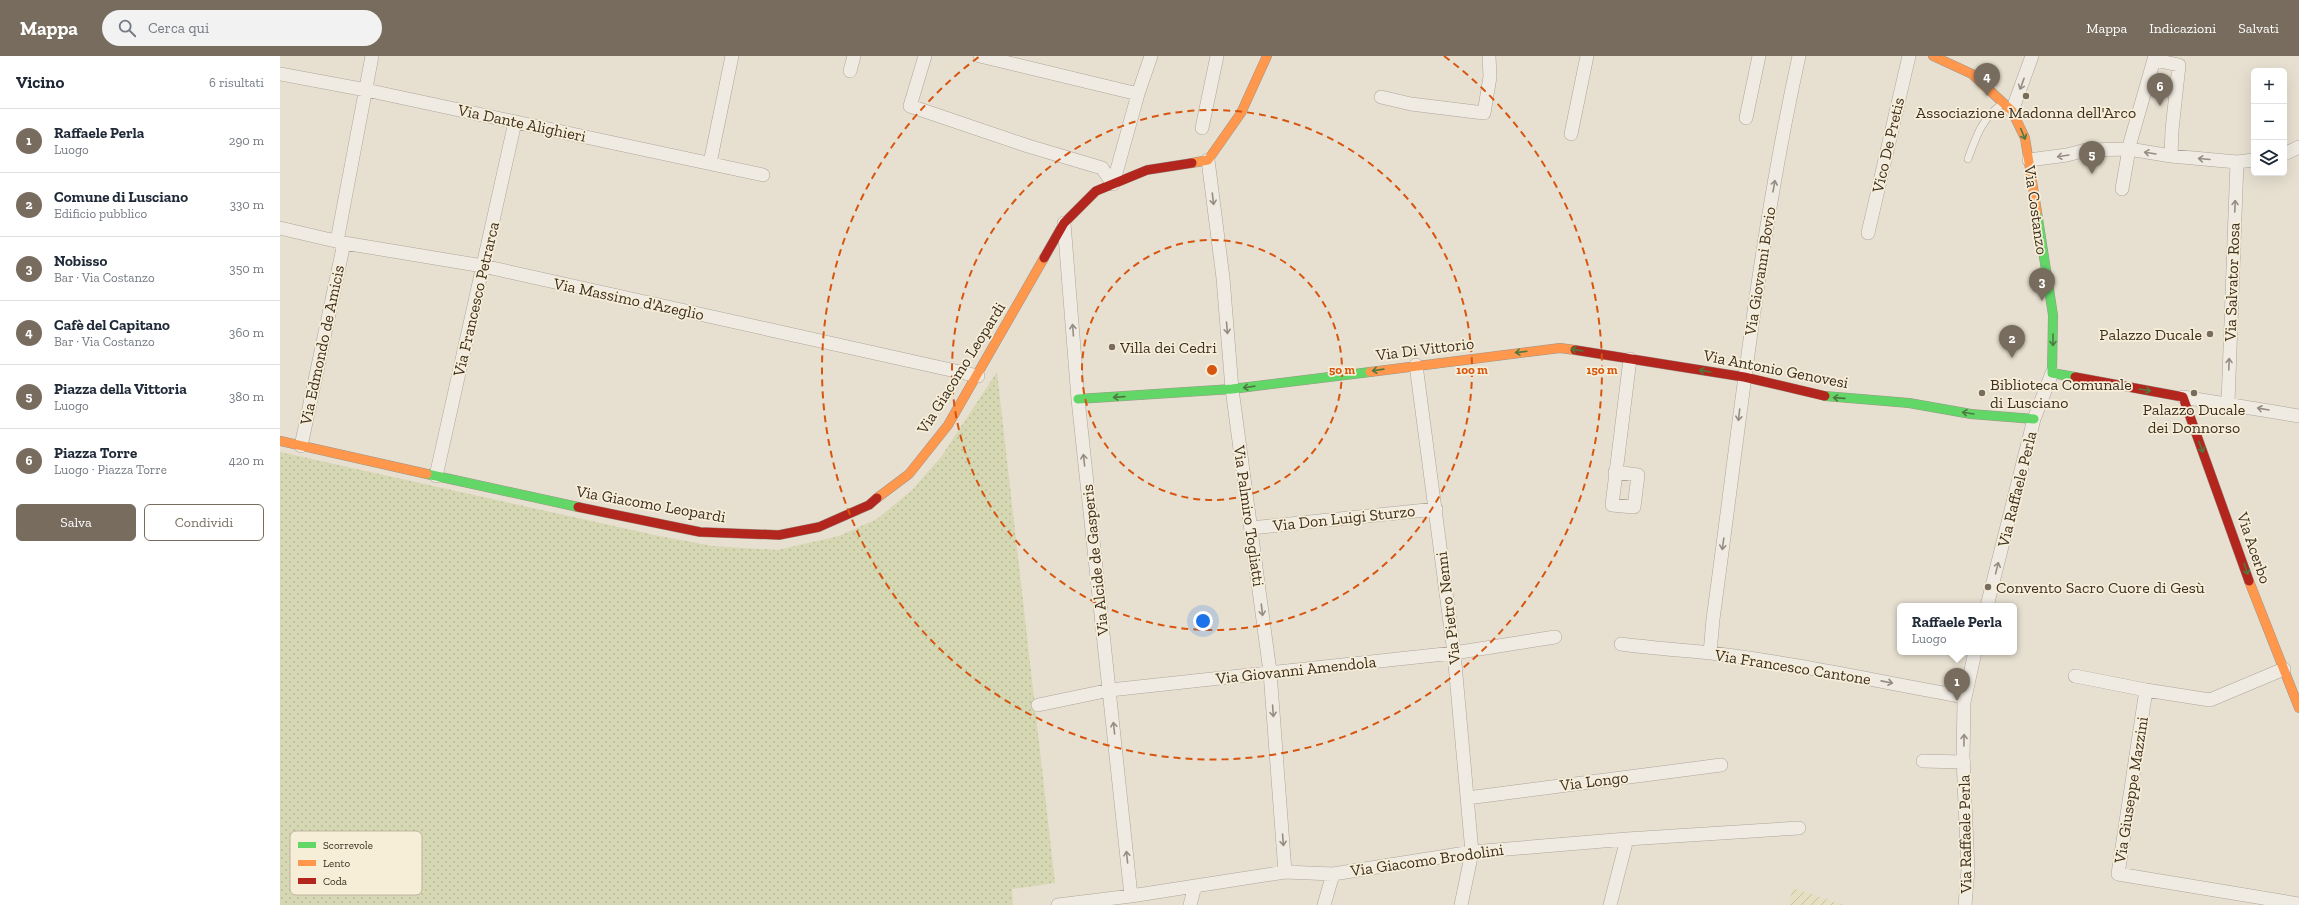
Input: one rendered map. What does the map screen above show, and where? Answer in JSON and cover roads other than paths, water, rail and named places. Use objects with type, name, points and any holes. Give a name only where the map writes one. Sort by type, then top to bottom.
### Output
[{"type":"street","name":"Via Edmondo de Amicis","points":[[301,446],[340,242],[372,56]]},
{"type":"street","points":[[710,163],[732,56]]},
{"type":"street","points":[[850,71],[854,56]]},
{"type":"street","points":[[925,56],[910,106],[1028,146],[1102,168],[1113,184]]},
{"type":"street","points":[[980,56],[1138,94]]},
{"type":"street","points":[[1113,184],[1138,94],[1152,56]]},
{"type":"street","points":[[1202,128],[1217,56]]},
{"type":"street","points":[[1208,160],[1241,113],[1267,56]]},
{"type":"street","points":[[1381,97],[1411,104],[1484,113],[1490,77],[1489,56]]},
{"type":"street","points":[[1571,134],[1586,56]]},
{"type":"street","points":[[1746,118],[1759,56]]},
{"type":"street","name":"Via Giovanni Bovio","points":[[1710,653],[1744,376],[1785,122],[1799,56]]},
{"type":"street","name":"Vico De Pretis","points":[[1868,233],[1909,56]]},
{"type":"street","name":"Via Costanzo","points":[[1933,56],[1972,74],[2008,107],[2025,138],[2053,315],[2052,373]]},
{"type":"street","points":[[2008,107],[2032,56]]},
{"type":"street","points":[[2122,189],[2129,150],[2154,58],[2179,65],[2172,130],[2171,156]]},
{"type":"street","name":"Via Dante Alighieri","points":[[280,74],[366,90],[763,175]]},
{"type":"street","name":"Via Francesco Petrarca","points":[[436,476],[514,122]]},
{"type":"street","points":[[2287,153],[2299,147]]},
{"type":"street","points":[[2029,160],[2067,155],[2086,150],[2129,150],[2171,156],[2237,162],[2251,160]]},
{"type":"street","points":[[2287,154],[2299,155]]},
{"type":"street","name":"Via Giacomo Leopardi","points":[[280,441],[644,522],[700,532],[779,535],[819,527],[869,505],[909,474],[948,425],[978,376],[1064,223],[1096,191],[1147,170],[1208,160]]},
{"type":"street","name":"Via Palmiro Togliatti","points":[[1208,160],[1223,278],[1232,390],[1270,672],[1285,872]]},
{"type":"street","name":"Via Salvator Rosa","points":[[2228,403],[2237,162]]},
{"type":"street","name":"Via Alcide de Gasperis","points":[[1064,223],[1078,399],[1131,896]]},
{"type":"street","name":"Via Massimo d'Azeglio","points":[[280,228],[340,242],[483,266],[978,376]]},
{"type":"street","name":"Via Antonio Genovesi","points":[[1560,348],[1744,376],[1834,398],[1909,403],[1971,414],[2034,419]]},
{"type":"street","name":"Via Di Vittorio","points":[[1078,399],[1232,390],[1416,365],[1560,348]]},
{"type":"street","points":[[1615,472],[1630,359]]},
{"type":"street","name":"Via Pietro Nenni","points":[[1416,365],[1454,654],[1472,852],[1461,905]]},
{"type":"street","points":[[2052,373],[2299,416]]},
{"type":"street","name":"Via Raffaele Perla","points":[[1988,603],[2034,419],[2052,373]]},
{"type":"street","name":"Via Acerbo","points":[[2183,397],[2299,708]]},
{"type":"street","name":"Via Don Luigi Sturzo","points":[[1251,528],[1436,509]]},
{"type":"street","name":"Via Giovanni Amendola","points":[[1038,705],[1110,690],[1270,672],[1454,654],[1555,637]]},
{"type":"street","name":"Via Francesco Cantone","points":[[1621,644],[1710,653],[1838,673],[1965,696]]},
{"type":"street","name":"Via Raffaele Perla","points":[[1965,905],[1968,870],[1964,762],[1965,696],[1975,655]]},
{"type":"street","points":[[2075,676],[2146,690],[2210,700],[2284,669]]},
{"type":"street","name":"Via Giuseppe Mazzini","points":[[2146,690],[2118,874],[2299,904]]},
{"type":"street","name":"Via Raffaele Perla","points":[[1923,761],[1964,762]]},
{"type":"street","name":"Via Longo","points":[[1467,798],[1721,765]]},
{"type":"street","name":"Via Giacomo Brodolini","points":[[1058,905],[1131,896],[1285,872],[1333,874],[1472,852],[1627,839],[1799,828]]},
{"type":"street","points":[[1610,905],[1627,839]]},
{"type":"street","points":[[1324,905],[1333,874]]},
{"type":"street","points":[[1190,905],[1195,886]]},
{"type":"lane","points":[[1968,159],[1983,122],[1992,111],[2008,107]]},
{"type":"place","name":"Cafè del Capitano","points":[[1987,96]]},
{"type":"place","name":"Associazione Madonna dell'Arco","points":[[2026,96]]},
{"type":"place","name":"Piazza Torre","points":[[2160,106]]},
{"type":"place","name":"Piazza della Vittoria","points":[[2092,174]]},
{"type":"place","name":"Nobisso","points":[[2042,301]]},
{"type":"place","name":"Palazzo Ducale","points":[[2210,334]]},
{"type":"place","name":"Villa dei Cedri","points":[[1112,347]]},
{"type":"place","name":"Comune di Lusciano","points":[[2012,358]]},
{"type":"place","name":"Biblioteca Comunale di Lusciano","points":[[1982,393]]},
{"type":"place","name":"Palazzo Ducale dei Donnorso","points":[[2194,393]]},
{"type":"place","name":"Convento Sacro Cuore di Gesù","points":[[1988,587]]},
{"type":"place","name":"Raffaele Perla","points":[[1957,701]]}]
